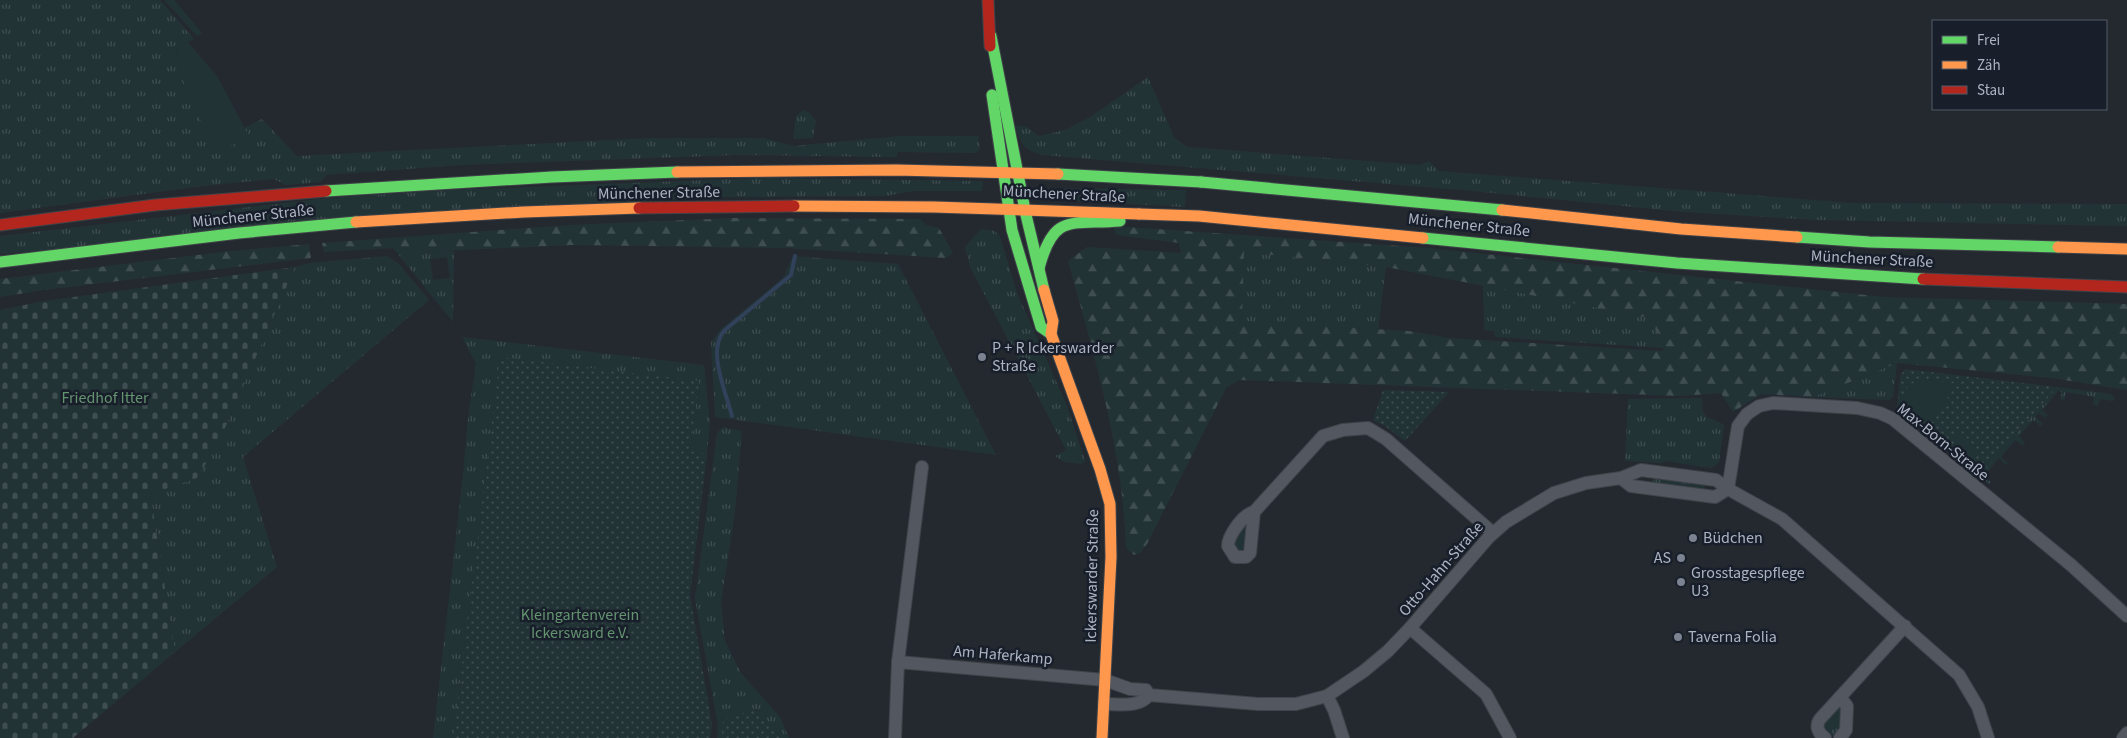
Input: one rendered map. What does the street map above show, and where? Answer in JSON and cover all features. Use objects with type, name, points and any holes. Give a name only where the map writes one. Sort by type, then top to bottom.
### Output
[{"type":"main road","name":"Ickerswarder Straße","points":[[988,0],[991,36],[991,83],[1002,172],[1014,238],[1041,327],[1050,334],[1098,464],[1110,504],[1111,557],[1102,738]]},
{"type":"main road","name":"Ickerswarder Straße","points":[[991,36],[1019,172],[1024,209],[1038,270],[1053,321],[1050,334]]},
{"type":"main road","name":"Münchener Straße","points":[[0,226],[56,216],[184,203],[490,180],[705,171],[1019,172],[1130,176],[1391,198],[1681,229],[1869,242],[2127,249]]},
{"type":"main road","name":"Münchener Straße","points":[[0,262],[240,233],[438,217],[570,210],[871,204],[1199,216],[1696,264],[1874,277],[2127,287]]},
{"type":"main road","points":[[1038,270],[1047,240],[1062,225],[1074,222],[1120,221],[1139,214]]},
{"type":"street","name":"Max-Born-Straße","points":[[1728,490],[1736,434],[1742,420],[1754,409],[1773,403],[1857,408],[1880,413],[1892,419],[2071,566],[2127,616]]},
{"type":"street","points":[[1254,512],[1323,436],[1343,430],[1368,428],[1386,439],[1493,533]]},
{"type":"street","points":[[895,738],[898,662],[922,466]]},
{"type":"street","name":"Otto-Hahn-Straße","points":[[1149,695],[1258,704],[1296,704],[1327,696],[1364,671],[1410,628],[1493,533],[1526,508],[1554,493],[1586,483],[1621,478],[1641,470],[1716,480],[1728,490],[1782,519],[1905,626],[1959,676],[1978,707],[1988,738]]},
{"type":"street","points":[[1621,478],[1631,486],[1715,497],[1728,490]]},
{"type":"street","points":[[1825,738],[1820,734],[1818,723],[1905,626]]},
{"type":"street","points":[[1410,628],[1486,694],[1510,738]]},
{"type":"street","name":"Am Haferkamp","points":[[898,662],[1106,680]]},
{"type":"street","name":"Otto-Hahn-Straße","points":[[1106,680],[1130,689],[1146,690],[1149,695]]},
{"type":"street","name":"Otto-Hahn-Straße","points":[[1104,704],[1133,704],[1144,701],[1149,695]]},
{"type":"street","points":[[1327,696],[1334,710],[1343,738]]},
{"type":"street","points":[[1840,697],[1847,706],[1846,730],[1840,738]]},
{"type":"street","points":[[2122,738],[2127,733]]},
{"type":"green space","points":[[0,0],[160,0],[194,39],[176,49],[186,92],[249,137],[244,128],[262,119],[297,156],[649,138],[764,138],[794,146],[900,136],[978,136],[980,149],[976,153],[897,152],[897,157],[736,155],[462,165],[326,175],[321,182],[286,185],[274,179],[203,186],[0,213]]},
{"type":"green space","points":[[164,0],[174,0],[202,33],[197,36]]},
{"type":"green space","points":[[188,42],[217,76],[249,136],[218,153],[186,92],[176,49]]},
{"type":"green space","points":[[1148,77],[1174,137],[1187,147],[1420,165],[1429,161],[1439,171],[1854,203],[2127,204],[2127,226],[1817,220],[1684,212],[1472,191],[1043,155],[1031,151],[1021,142],[1015,125],[1027,127],[1039,136],[1065,130],[1090,117]]},
{"type":"green space","points":[[803,110],[810,113],[816,121],[813,138],[793,139],[796,116]]},
{"type":"green space","points":[[758,178],[983,181],[982,191],[913,191],[886,196],[700,197],[0,254],[0,236],[328,198],[451,190]]},
{"type":"green space","points":[[1047,188],[1186,190],[1185,207],[1047,200],[1035,194],[1037,190]]},
{"type":"green space","points":[[734,218],[920,219],[926,225],[939,228],[953,253],[946,258],[786,248],[572,245],[418,252],[393,248],[324,252],[322,243],[570,225]]},
{"type":"green space","points":[[1112,226],[1429,248],[1884,297],[2127,304],[2127,390],[2051,378],[1897,363],[1813,397],[1761,394],[1733,412],[1721,393],[1680,396],[1239,380],[1226,388],[1147,544],[1140,553],[1134,555],[1126,548],[1124,511],[1106,403],[1068,261],[1087,247],[1181,253],[1179,243],[1117,235]],"holes":[[[1244,252],[1386,267],[1650,318],[1665,348],[1661,351],[1449,338],[1409,331],[1242,321]]]},
{"type":"green space","points":[[981,229],[995,231],[1000,237],[1017,293],[1067,406],[1085,461],[1081,464],[1064,462],[1055,456],[1066,450],[970,267],[965,247]]},
{"type":"green space","points":[[309,244],[311,258],[0,297],[0,279],[222,252]]},
{"type":"green space","points":[[393,248],[418,252],[454,251],[453,322]],"holes":[[[447,257],[450,278],[433,280],[430,259]]]},
{"type":"green space","points":[[1244,252],[1386,267],[1378,330],[1242,322]]},
{"type":"green space","points":[[387,256],[399,264],[429,300],[243,457],[277,567],[175,652],[150,492],[175,487],[218,444],[295,267],[310,263]]},
{"type":"green space","points":[[793,256],[898,264],[996,455],[715,417],[711,342],[721,329],[783,278]]},
{"type":"green space","name":"Friedhof Itter","points":[[295,267],[218,444],[197,478],[175,487],[150,492],[175,652],[73,738],[0,738],[0,310],[44,301]]},
{"type":"green space","points":[[1483,285],[1650,318],[1665,348],[1495,337],[1494,331],[1484,330]]},
{"type":"green space","points":[[462,337],[704,365],[710,423],[707,454],[690,451],[699,381],[500,358],[453,738],[433,738],[468,417],[476,364]]},
{"type":"green space","name":"Kleingartenverein Ickersward e.V.","points":[[500,357],[699,381],[690,451],[707,454],[690,595],[712,725],[710,738],[453,738]]},
{"type":"green space","points":[[1897,363],[1893,397],[1889,400],[1813,397]]},
{"type":"green space","points":[[1905,369],[2057,387],[1980,476],[1897,408],[1900,376]]},
{"type":"green space","points":[[1924,379],[1957,384],[1930,424],[1911,408],[1906,398],[1908,385]]},
{"type":"green space","points":[[2057,387],[2111,394],[2115,399],[2113,401],[2100,399],[2098,406],[2093,405],[2094,397],[2066,392],[2064,400],[2060,399],[2062,392],[2058,391],[2042,410],[2048,415],[2045,418],[2039,413],[2035,417],[2043,424],[2040,426],[2033,420],[2019,436],[2025,443],[2023,446],[2015,440],[2001,457],[2008,463],[2006,465],[1999,458],[1984,476],[1991,482],[1989,484],[1980,476]]},
{"type":"green space","points":[[1383,390],[1449,392],[1405,441],[1385,426],[1373,420]]},
{"type":"green space","points":[[1702,398],[1705,415],[1724,425],[1719,462],[1712,468],[1665,461],[1662,463],[1625,461],[1628,399]]},
{"type":"green space","points":[[723,427],[742,431],[735,511],[721,603],[725,641],[741,673],[780,717],[789,738],[717,738],[718,725],[695,599],[717,433]]},
{"type":"green space","points":[[1961,432],[1980,452],[1974,457],[1955,438]]},
{"type":"green space","points":[[1653,477],[1705,481],[1704,492],[1653,483]]},
{"type":"green space","points":[[1248,519],[1246,547],[1239,552],[1234,549],[1234,539]]},
{"type":"green space","points":[[1841,706],[1843,729],[1837,736],[1831,736],[1822,727],[1824,719],[1836,707]]},
{"type":"green space","points":[[754,709],[775,727],[782,738],[722,738],[723,720]]},
{"type":"waterway","points":[[732,416],[717,359],[717,348],[720,338],[725,330],[791,275],[795,256]]},
{"type":"traffic: fast","points":[[991,36],[1026,215],[1044,290]]},
{"type":"traffic: fast","points":[[992,95],[1012,230],[1041,327],[1051,334]]},
{"type":"traffic: fast","points":[[326,191],[552,177],[677,172]]},
{"type":"traffic: fast","points":[[1058,174],[1201,182]]},
{"type":"traffic: fast","points":[[1201,182],[1502,210]]},
{"type":"traffic: fast","points":[[1039,268],[1045,250],[1051,238],[1058,230],[1067,225],[1077,223],[1120,221]]},
{"type":"traffic: fast","points":[[0,262],[239,233],[356,222]]},
{"type":"traffic: fast","points":[[1797,237],[1869,242],[2058,247]]},
{"type":"traffic: fast","points":[[1423,238],[1677,263],[1923,279]]},
{"type":"traffic: slow","points":[[677,172],[896,170],[1058,174]]},
{"type":"traffic: slow","points":[[794,206],[934,207],[1139,214]]},
{"type":"traffic: slow","points":[[356,222],[524,212],[639,208]]},
{"type":"traffic: slow","points":[[1502,210],[1681,229],[1797,237]]},
{"type":"traffic: slow","points":[[1139,214],[1199,216],[1423,238]]},
{"type":"traffic: slow","points":[[2058,247],[2127,249]]},
{"type":"traffic: slow","points":[[1044,290],[1053,321],[1051,334],[1100,469],[1110,504],[1111,557],[1102,738]]},
{"type":"traffic: jam","points":[[988,0],[990,46]]},
{"type":"traffic: jam","points":[[0,225],[155,205],[326,191]]},
{"type":"traffic: jam","points":[[639,208],[794,206]]},
{"type":"traffic: jam","points":[[1923,279],[2127,287]]},
{"type":"place","name":"P + R Ickerswarder Straße","points":[[982,357]]},
{"type":"place","name":"Büdchen","points":[[1693,538]]},
{"type":"place","name":"AS","points":[[1681,558]]},
{"type":"place","name":"Grosstagespflege U3","points":[[1681,582]]},
{"type":"place","name":"Taverna Folia","points":[[1678,637]]}]
